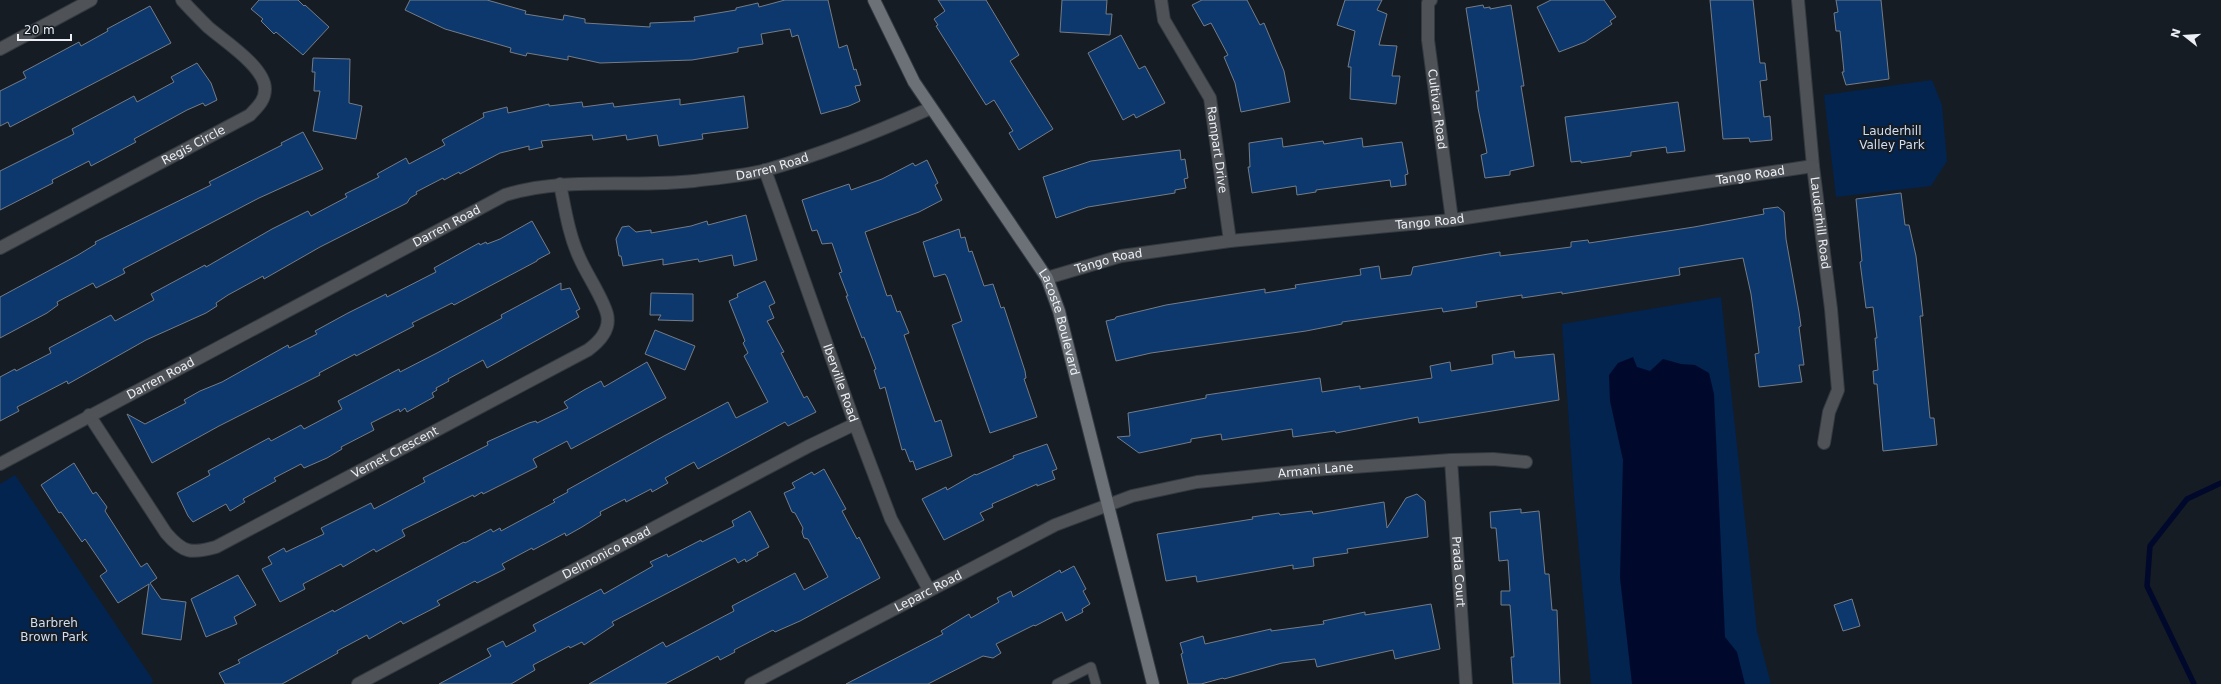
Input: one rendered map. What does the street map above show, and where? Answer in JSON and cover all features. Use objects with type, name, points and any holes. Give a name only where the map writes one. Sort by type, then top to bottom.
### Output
[{"type":"street","points":[[0,49],[91,0]]},
{"type":"street","name":"Regis Circle","points":[[0,248],[250,115],[262,103],[265,89],[262,76],[251,63],[207,26],[182,0]]},
{"type":"street","name":"Lacoste Boulevard","points":[[874,0],[914,82],[1047,278],[1059,311],[1153,684]]},
{"type":"street","name":"Rampart Drive","points":[[1161,0],[1164,20],[1210,98],[1230,241]]},
{"type":"street","name":"Cultivar Road","points":[[1431,0],[1428,3],[1428,40],[1452,220]]},
{"type":"street","name":"Lauderhill Road","points":[[1798,0],[1813,166],[1831,309],[1838,390],[1829,412],[1824,443]]},
{"type":"street","name":"Darren Road","points":[[0,464],[89,415],[505,195],[528,188],[560,184],[591,182],[672,182],[765,170],[863,138],[931,108]]},
{"type":"street","name":"Tango Road","points":[[1047,278],[1121,256],[1230,241],[1452,220],[1813,166]]},
{"type":"street","name":"Iberville Road","points":[[765,170],[855,424],[891,519],[929,590]]},
{"type":"street","name":"Vernet Crescent","points":[[89,415],[166,533],[176,545],[187,551],[200,552],[216,547],[588,350],[601,340],[606,328],[607,315],[579,257],[566,216],[560,184]]},
{"type":"street","name":"Delmonico Road","points":[[358,684],[809,446],[855,424]]},
{"type":"street","name":"Armani Lane","points":[[1108,505],[1132,496],[1197,482],[1325,469],[1451,460],[1493,459],[1526,462]]},
{"type":"street","name":"Prada Court","points":[[1451,460],[1466,684]]},
{"type":"street","name":"Leparc Road","points":[[751,684],[1055,525],[1108,505]]},
{"type":"lane","points":[[1058,684],[1091,667],[1096,684]]},
{"type":"green space","name":"Lauderhill Valley Park","points":[[1932,80],[1942,105],[1947,161],[1931,186],[1836,197],[1824,95]]},
{"type":"green space","points":[[1721,297],[1757,631],[1771,684],[1591,684],[1574,495],[1562,324]]},
{"type":"green space","name":"Barbreh Brown Park","points":[[15,475],[153,680],[151,684],[0,684],[0,484]]},
{"type":"shaded area","points":[[1633,357],[1637,367],[1650,371],[1663,359],[1681,364],[1695,365],[1709,373],[1714,394],[1725,637],[1737,652],[1745,684],[1632,684],[1620,578],[1623,460],[1610,401],[1609,375],[1618,363]]},
{"type":"building","points":[[259,0],[298,0],[329,27],[303,55],[276,32],[274,34],[261,21],[263,19],[251,9]]},
{"type":"building","points":[[410,0],[487,0],[526,11],[525,14],[563,20],[564,15],[585,19],[585,23],[650,27],[650,23],[695,21],[694,17],[736,10],[736,8],[758,3],[759,7],[785,0],[828,0],[839,48],[847,45],[854,70],[856,69],[861,85],[855,86],[860,101],[849,106],[821,114],[798,35],[792,37],[790,29],[761,34],[763,44],[738,48],[738,52],[728,54],[692,60],[600,63],[568,56],[568,60],[527,53],[526,56],[510,52],[511,48],[445,29],[405,10]]},
{"type":"building","points":[[938,0],[986,0],[1019,55],[1010,61],[1053,129],[1019,150],[1009,133],[1013,131],[994,100],[986,105],[936,26],[938,25],[934,19],[945,11]]},
{"type":"building","points":[[1062,0],[1107,0],[1106,14],[1112,14],[1110,35],[1060,32]]},
{"type":"building","points":[[1202,0],[1247,0],[1260,25],[1264,23],[1284,71],[1290,102],[1241,112],[1235,83],[1224,57],[1228,55],[1211,23],[1204,26],[1192,5]]},
{"type":"building","points":[[1345,0],[1382,0],[1377,10],[1387,14],[1379,45],[1397,46],[1392,76],[1400,76],[1396,104],[1350,99],[1351,67],[1348,67],[1355,31],[1337,25]]},
{"type":"building","points":[[1551,0],[1604,0],[1616,17],[1610,21],[1612,24],[1585,42],[1559,52],[1537,7]]},
{"type":"building","points":[[1710,0],[1753,0],[1760,63],[1765,63],[1767,80],[1760,81],[1764,117],[1770,116],[1772,140],[1750,142],[1749,138],[1723,139]]},
{"type":"building","points":[[1836,0],[1881,0],[1889,79],[1846,85],[1842,72],[1844,72],[1840,31],[1836,31],[1834,13],[1838,12]]},
{"type":"building","points":[[1483,5],[1484,8],[1490,7],[1490,9],[1511,5],[1524,86],[1521,86],[1534,166],[1510,171],[1510,175],[1485,178],[1481,155],[1487,153],[1478,108],[1476,91],[1479,91],[1466,8]]},
{"type":"building","points":[[150,6],[171,43],[10,127],[8,122],[0,126],[0,91],[26,78],[23,72],[79,42],[81,46],[108,31],[107,29]]},
{"type":"building","points":[[1121,35],[1139,69],[1145,66],[1165,103],[1136,118],[1134,114],[1123,120],[1088,53]]},
{"type":"building","points":[[313,58],[350,59],[349,103],[362,106],[356,139],[313,131],[320,91],[314,91],[315,72],[312,72]]},
{"type":"building","points":[[197,63],[211,83],[217,100],[205,106],[203,103],[187,110],[134,139],[136,142],[91,166],[89,161],[52,180],[53,183],[0,210],[0,171],[74,134],[72,129],[134,96],[137,102],[174,82],[171,77]]},
{"type":"building","points":[[744,96],[748,128],[702,134],[703,139],[659,146],[657,135],[627,140],[626,135],[593,140],[592,135],[541,141],[543,147],[529,150],[529,146],[500,153],[460,174],[459,172],[444,180],[443,178],[416,192],[417,194],[410,198],[407,203],[320,247],[264,279],[263,276],[228,295],[216,303],[217,306],[206,313],[146,340],[68,384],[67,381],[17,407],[19,411],[0,421],[0,377],[15,369],[16,371],[51,353],[49,348],[111,315],[115,321],[154,300],[151,294],[205,265],[206,267],[272,229],[308,211],[311,216],[347,197],[345,194],[379,177],[377,174],[406,158],[409,164],[445,145],[442,140],[484,117],[483,113],[507,107],[508,113],[549,104],[549,106],[582,102],[583,107],[613,103],[614,107],[680,99],[680,105]]},
{"type":"building","points":[[1678,102],[1685,151],[1667,153],[1666,147],[1631,152],[1631,156],[1581,163],[1581,161],[1571,162],[1565,117]]},
{"type":"building","points":[[303,132],[323,169],[259,198],[123,269],[125,273],[96,288],[93,283],[57,302],[58,305],[47,313],[0,338],[0,297],[78,255],[96,244],[95,242],[211,185],[209,182],[282,145],[281,143]]},
{"type":"building","points":[[1282,138],[1283,147],[1323,141],[1324,144],[1362,138],[1363,147],[1402,142],[1408,174],[1405,175],[1406,185],[1391,187],[1390,180],[1316,190],[1316,192],[1297,195],[1296,186],[1252,193],[1248,167],[1250,167],[1249,143]]},
{"type":"building","points":[[1180,150],[1181,160],[1185,159],[1188,178],[1184,179],[1186,188],[1175,190],[1175,193],[1088,207],[1056,218],[1043,177],[1091,161]]},
{"type":"building","points":[[927,160],[938,183],[935,185],[942,200],[919,212],[865,232],[887,296],[891,295],[897,312],[900,311],[909,333],[904,335],[935,422],[941,420],[952,456],[916,470],[913,461],[910,462],[905,449],[902,450],[885,387],[880,389],[874,370],[876,369],[846,296],[848,296],[839,273],[842,272],[832,243],[822,244],[817,230],[812,231],[802,200],[849,184],[851,190],[882,179],[913,163],[915,166]]},
{"type":"building","points":[[1901,193],[1905,225],[1909,225],[1916,256],[1923,316],[1920,316],[1930,418],[1934,418],[1937,445],[1883,451],[1877,384],[1874,384],[1873,371],[1878,370],[1875,338],[1877,338],[1873,307],[1866,308],[1860,262],[1862,261],[1856,199]]},
{"type":"building","points":[[1778,207],[1784,212],[1786,239],[1801,326],[1799,327],[1804,365],[1799,365],[1802,382],[1759,387],[1755,354],[1759,353],[1751,294],[1743,258],[1679,268],[1680,275],[1562,294],[1562,292],[1522,298],[1522,295],[1476,302],[1477,307],[1443,312],[1442,308],[1342,322],[1342,324],[1306,331],[1151,353],[1116,361],[1106,321],[1115,319],[1116,317],[1166,305],[1265,289],[1265,293],[1296,288],[1295,285],[1361,275],[1360,269],[1379,266],[1381,279],[1411,275],[1413,267],[1500,252],[1500,256],[1571,247],[1571,242],[1588,240],[1589,243],[1694,227],[1764,214],[1763,209]]},
{"type":"building","points":[[746,215],[757,260],[734,266],[732,255],[699,262],[698,259],[663,265],[663,259],[623,266],[621,256],[619,256],[616,239],[622,227],[629,226],[636,232],[651,230],[651,233],[691,226],[707,221],[708,225]]},
{"type":"building","points":[[532,221],[550,253],[454,305],[452,303],[412,323],[414,326],[356,356],[355,354],[319,373],[320,375],[219,426],[152,463],[127,414],[145,424],[186,403],[184,400],[200,391],[222,382],[288,345],[289,348],[317,334],[315,331],[348,313],[386,294],[387,297],[436,272],[434,268],[479,243],[480,245],[486,242],[487,244],[500,239]]},
{"type":"building","points":[[959,229],[961,238],[965,237],[969,252],[972,251],[984,286],[993,284],[1001,308],[1004,307],[1025,371],[1026,378],[1024,379],[1037,417],[990,433],[952,325],[962,321],[947,277],[945,274],[934,277],[923,242]]},
{"type":"building","points":[[765,281],[775,303],[769,306],[774,318],[767,321],[784,352],[781,353],[804,398],[807,396],[816,412],[788,426],[785,422],[698,469],[694,462],[665,478],[668,483],[652,492],[651,489],[626,502],[625,499],[600,512],[601,515],[566,536],[565,533],[533,550],[532,548],[502,564],[505,569],[477,583],[475,581],[437,601],[440,605],[403,624],[401,621],[369,639],[367,635],[282,684],[225,684],[219,673],[240,663],[238,660],[333,610],[334,612],[464,542],[465,543],[491,529],[493,532],[500,528],[501,531],[555,502],[553,500],[568,492],[567,490],[728,402],[736,418],[768,402],[744,356],[748,353],[743,343],[745,341],[729,301],[738,297],[737,294]]},
{"type":"building","points":[[561,283],[561,290],[570,288],[580,309],[576,311],[579,317],[487,368],[483,360],[448,379],[449,381],[436,388],[437,390],[432,393],[434,397],[407,412],[405,408],[400,412],[399,409],[371,423],[374,430],[341,447],[342,449],[327,458],[304,468],[301,464],[274,478],[276,481],[243,499],[245,502],[230,511],[226,504],[193,522],[188,516],[177,493],[210,475],[208,471],[269,438],[271,441],[301,425],[304,429],[342,409],[338,401],[399,369],[400,372],[437,353],[502,318],[501,315]]},
{"type":"building","points":[[651,293],[693,294],[693,321],[658,320],[661,315],[650,315]]},
{"type":"building","points":[[655,330],[695,346],[685,370],[645,354]]},
{"type":"building","points":[[1514,351],[1515,358],[1554,354],[1559,400],[1419,423],[1418,417],[1336,433],[1335,431],[1293,437],[1292,429],[1222,440],[1221,434],[1191,439],[1191,442],[1139,453],[1117,437],[1130,436],[1128,413],[1206,398],[1206,395],[1320,378],[1322,392],[1360,386],[1360,389],[1432,378],[1430,366],[1450,362],[1451,371],[1493,364],[1492,355]]},
{"type":"building","points":[[647,362],[666,398],[571,449],[567,441],[533,459],[537,467],[483,494],[482,492],[474,497],[473,495],[402,530],[405,536],[376,552],[374,549],[343,567],[341,564],[303,584],[305,589],[280,602],[262,569],[272,564],[268,557],[284,548],[286,552],[324,534],[321,528],[371,503],[374,509],[425,482],[423,478],[488,445],[487,442],[529,423],[536,421],[537,423],[568,408],[564,402],[584,390],[601,381],[604,387]]},
{"type":"building","points":[[1047,444],[1057,469],[1052,471],[1055,479],[1037,486],[1037,484],[992,504],[993,507],[980,513],[984,520],[944,540],[922,499],[946,487],[947,490],[975,474],[976,475],[1014,458],[1013,456]]},
{"type":"building","points":[[74,463],[93,494],[96,492],[107,507],[105,511],[141,567],[147,563],[157,578],[150,583],[161,599],[186,602],[181,640],[142,634],[149,584],[118,603],[100,576],[107,571],[85,539],[82,542],[61,512],[59,513],[41,485]]},
{"type":"building","points":[[824,469],[846,509],[842,511],[857,539],[859,537],[880,578],[800,621],[775,632],[773,630],[734,650],[735,652],[720,660],[718,656],[665,684],[589,684],[663,642],[666,647],[734,611],[732,606],[795,573],[804,590],[828,577],[808,539],[804,538],[802,532],[803,528],[795,513],[792,512],[784,493],[795,488],[792,483],[812,472],[814,475]]},
{"type":"building","points":[[1417,494],[1425,501],[1428,537],[1347,549],[1348,553],[1313,558],[1314,566],[1293,569],[1293,565],[1197,582],[1196,576],[1166,581],[1157,534],[1253,519],[1252,517],[1279,513],[1280,515],[1312,511],[1313,514],[1384,502],[1387,528],[1406,498]]},
{"type":"building","points":[[1521,509],[1521,513],[1539,511],[1545,574],[1549,574],[1552,610],[1557,610],[1560,684],[1513,684],[1511,657],[1514,657],[1510,605],[1501,605],[1501,591],[1510,591],[1508,560],[1499,561],[1496,528],[1491,528],[1490,512]]},
{"type":"building","points":[[750,511],[769,547],[757,553],[758,555],[746,562],[745,559],[738,563],[735,558],[612,622],[614,625],[584,645],[582,642],[570,648],[569,646],[533,665],[535,670],[511,684],[439,684],[491,656],[487,649],[503,641],[506,647],[536,631],[533,625],[601,589],[604,594],[653,566],[650,562],[667,554],[668,557],[701,540],[702,542],[734,526],[732,521]]},
{"type":"building","points":[[1074,566],[1086,589],[1083,591],[1090,604],[1082,609],[1083,612],[1066,621],[1062,612],[996,644],[1001,653],[993,658],[983,656],[928,684],[846,684],[943,634],[941,631],[969,614],[971,618],[999,602],[997,598],[1011,591],[1013,597],[1060,570],[1061,573]]},
{"type":"building","points":[[238,575],[256,605],[234,617],[237,624],[206,637],[191,599]]},
{"type":"building","points":[[1852,599],[1860,626],[1843,631],[1834,605]]},
{"type":"building","points":[[1431,604],[1440,649],[1395,659],[1393,650],[1317,667],[1315,659],[1282,663],[1224,679],[1201,684],[1188,684],[1180,643],[1203,636],[1205,644],[1271,629],[1271,631],[1324,624],[1323,621],[1365,612],[1365,615]]},
{"type":"waterway","points":[[2194,684],[2147,586],[2150,546],[2187,499],[2221,483]]}]
